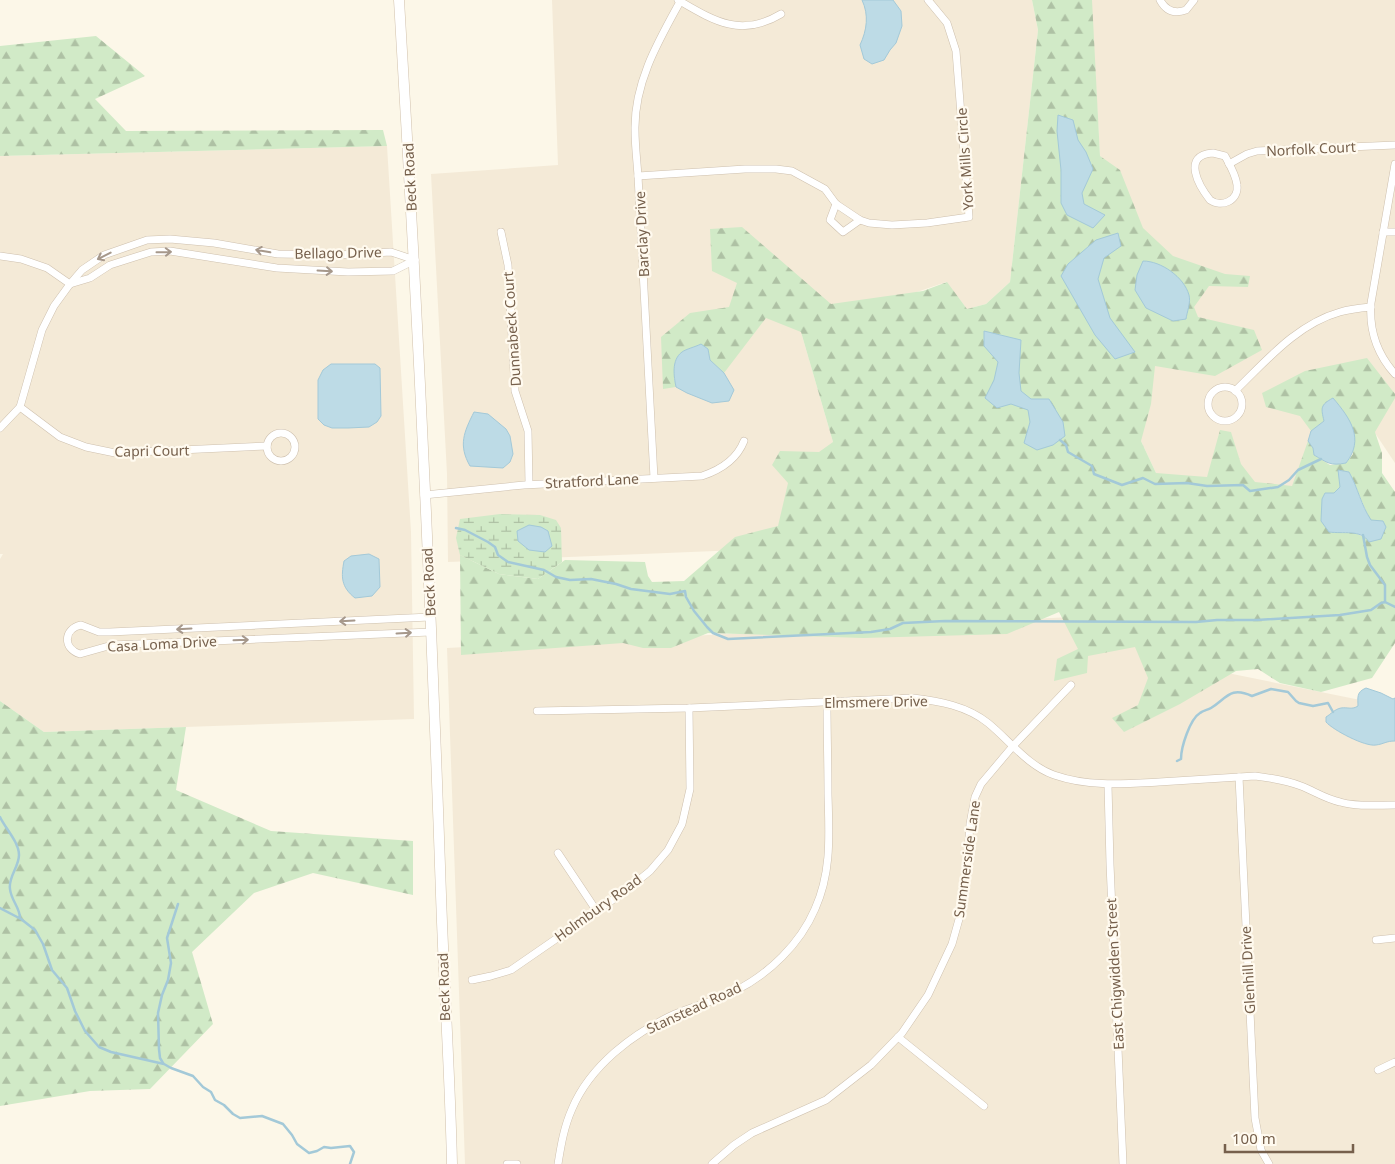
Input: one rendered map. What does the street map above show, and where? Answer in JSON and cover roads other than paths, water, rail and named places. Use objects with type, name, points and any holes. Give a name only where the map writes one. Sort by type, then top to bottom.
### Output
[{"type":"main road","name":"Beck Road","points":[[399,0],[414,260],[431,632],[452,1164]]},
{"type":"street","points":[[679,0],[725,24],[750,25],[766,22],[781,14]]},
{"type":"street","name":"Barclay Drive","points":[[654,478],[634,129],[637,104],[644,74],[679,0]]},
{"type":"street","name":"York Mills Circle","points":[[638,176],[745,169],[776,169],[792,171],[825,189],[836,204],[860,220],[869,223],[892,225],[927,223],[969,217],[956,51],[947,22],[928,0]]},
{"type":"street","points":[[1160,0],[1164,6],[1174,12],[1186,10],[1194,0]]},
{"type":"street","name":"Norfolk Court","points":[[1229,164],[1257,151],[1395,145]]},
{"type":"street","points":[[1213,153],[1225,156],[1229,164],[1237,183],[1236,193],[1226,203],[1214,203],[1208,198],[1195,175],[1196,163],[1202,156],[1213,153]]},
{"type":"street","points":[[1395,164],[1370,319],[1378,348],[1395,374]]},
{"type":"street","points":[[836,204],[830,220],[843,232],[860,220]]},
{"type":"street","name":"Dunnabeck Court","points":[[501,232],[508,265],[515,391],[528,431],[529,484]]},
{"type":"street","points":[[1384,232],[1395,232]]},
{"type":"street","name":"Bellago Drive","points":[[0,428],[20,407],[42,330],[54,306],[82,270],[104,255],[147,240],[170,239],[214,243],[278,254],[338,255],[391,252],[414,260]]},
{"type":"street","name":"Bellago Drive","points":[[70,284],[90,278],[110,265],[151,252],[170,251],[277,268],[348,272],[393,271],[414,260]]},
{"type":"street","points":[[0,256],[21,259],[47,268],[70,284]]},
{"type":"street","points":[[1235,391],[1284,344],[1306,328],[1338,312],[1371,307]]},
{"type":"street","points":[[1224,387],[1235,391],[1242,405],[1238,415],[1224,421],[1213,417],[1208,407],[1208,401],[1214,391],[1224,387]]},
{"type":"street","name":"Capri Court","points":[[20,407],[60,437],[86,447],[115,454],[267,446]]},
{"type":"street","name":"Stratford Lane","points":[[424,494],[529,484],[702,476],[716,471],[740,451],[744,441]]},
{"type":"street","name":"Casa Loma Drive","points":[[430,617],[110,632],[99,632],[81,625],[72,628],[67,641],[71,650],[84,654],[112,645],[431,632]]},
{"type":"street","name":"Summerside Lane","points":[[712,1164],[734,1145],[752,1133],[826,1100],[871,1065],[898,1037],[928,995],[952,944],[963,905],[970,824],[975,797],[981,784],[1013,746],[1071,685]]},
{"type":"street","name":"Elmsmere Drive","points":[[537,710],[689,708],[913,698],[934,700],[971,712],[987,722],[1037,766],[1052,775],[1082,783],[1108,785],[1239,777],[1272,778],[1290,782],[1342,803],[1364,806],[1395,805]]},
{"type":"street","name":"Stanstead Road","points":[[558,1164],[562,1137],[572,1108],[590,1078],[621,1047],[644,1031],[676,1014],[735,991],[770,968],[796,942],[815,910],[824,884],[829,854],[827,703]]},
{"type":"street","name":"Holmbury Road","points":[[472,980],[511,970],[624,892],[650,870],[668,850],[682,824],[690,789],[689,708]]},
{"type":"street","name":"Glenhill Drive","points":[[1239,777],[1255,1118],[1260,1150],[1266,1163]]},
{"type":"street","name":"East Chigwidden Street","points":[[1108,785],[1110,874],[1123,1164]]},
{"type":"street","points":[[558,853],[596,910]]},
{"type":"street","points":[[1376,940],[1395,938]]},
{"type":"street","points":[[898,1037],[984,1106]]},
{"type":"street","points":[[1378,1070],[1395,1062]]},
{"type":"street","points":[[507,1164],[517,1164]]},
{"type":"water","points":[[862,0],[893,0],[901,11],[902,26],[896,43],[884,60],[872,64],[864,59],[860,45],[866,22],[866,11]]},
{"type":"water","points":[[1058,115],[1073,120],[1078,140],[1086,152],[1093,169],[1082,193],[1084,204],[1105,215],[1093,228],[1067,215],[1061,203],[1061,170],[1057,131]]},
{"type":"water","points":[[1118,233],[1121,246],[1104,258],[1098,279],[1110,318],[1135,352],[1115,359],[1095,335],[1061,276],[1068,264],[1096,240]]},
{"type":"water","points":[[1143,261],[1164,267],[1182,282],[1189,295],[1186,319],[1173,321],[1146,308],[1135,290],[1137,275]]},
{"type":"water","points":[[984,331],[1021,340],[1019,373],[1021,391],[1031,399],[1049,399],[1063,422],[1065,436],[1053,445],[1037,450],[1024,443],[1030,422],[1028,410],[1011,404],[997,408],[985,398],[994,380],[998,362],[984,346]]},
{"type":"water","points":[[701,344],[708,349],[710,360],[724,373],[734,390],[729,401],[712,403],[676,387],[674,369],[676,359],[684,351]]},
{"type":"water","points":[[331,364],[375,364],[380,368],[381,416],[377,422],[369,427],[332,428],[324,425],[318,419],[318,380],[323,370]]},
{"type":"water","points":[[1333,398],[1350,421],[1355,437],[1352,454],[1346,463],[1329,463],[1314,455],[1313,448],[1308,441],[1311,431],[1324,421],[1322,407]]},
{"type":"water","points":[[474,412],[488,414],[506,429],[510,436],[513,454],[510,462],[503,468],[470,466],[463,445],[467,426]]},
{"type":"water","points":[[1338,470],[1349,472],[1371,520],[1383,521],[1386,527],[1381,539],[1369,542],[1366,538],[1357,534],[1329,532],[1321,521],[1322,499],[1325,493],[1334,493],[1340,487]]},
{"type":"water","points":[[529,525],[541,527],[548,531],[552,546],[545,552],[529,550],[518,541],[517,531]]},
{"type":"water","points":[[369,554],[379,559],[380,587],[372,596],[355,598],[347,590],[343,581],[344,561],[351,556]]},
{"type":"water","points":[[1366,688],[1393,699],[1395,698],[1395,741],[1371,745],[1357,741],[1326,722],[1326,717],[1337,709],[1358,706],[1359,693]]},
{"type":"waterway","points":[[1060,440],[1066,445],[1068,452],[1092,466],[1094,474],[1122,485],[1143,478],[1155,484],[1243,485],[1250,491],[1278,487],[1289,480],[1298,470],[1321,459]]},
{"type":"waterway","points":[[456,528],[465,530],[488,542],[495,547],[498,555],[508,562],[544,570],[556,577],[570,580],[591,579],[631,589],[670,594],[685,591],[686,597],[694,611],[707,627],[713,633],[728,639],[871,632],[890,629],[903,623],[945,621],[1196,622],[1340,615],[1371,610],[1385,602],[1395,607]]},
{"type":"waterway","points":[[1363,535],[1370,565],[1385,585],[1385,602]]},
{"type":"waterway","points":[[1177,761],[1181,759],[1187,734],[1196,716],[1211,708],[1229,694],[1239,692],[1252,696],[1271,689],[1288,692],[1299,703],[1313,706],[1328,703],[1333,712]]},
{"type":"waterway","points":[[0,817],[14,840],[19,855],[10,885],[20,918]]},
{"type":"waterway","points":[[163,1063],[160,1058],[159,1049],[158,1013],[171,963],[167,938],[178,904]]},
{"type":"waterway","points":[[0,908],[21,919],[35,930],[43,944],[52,970],[67,988],[75,1011],[85,1031],[99,1047],[111,1052],[164,1064],[193,1076],[203,1087],[211,1092],[215,1100],[240,1118],[262,1116],[283,1124],[297,1144],[309,1153],[324,1147],[350,1146],[354,1152],[350,1164]]}]
